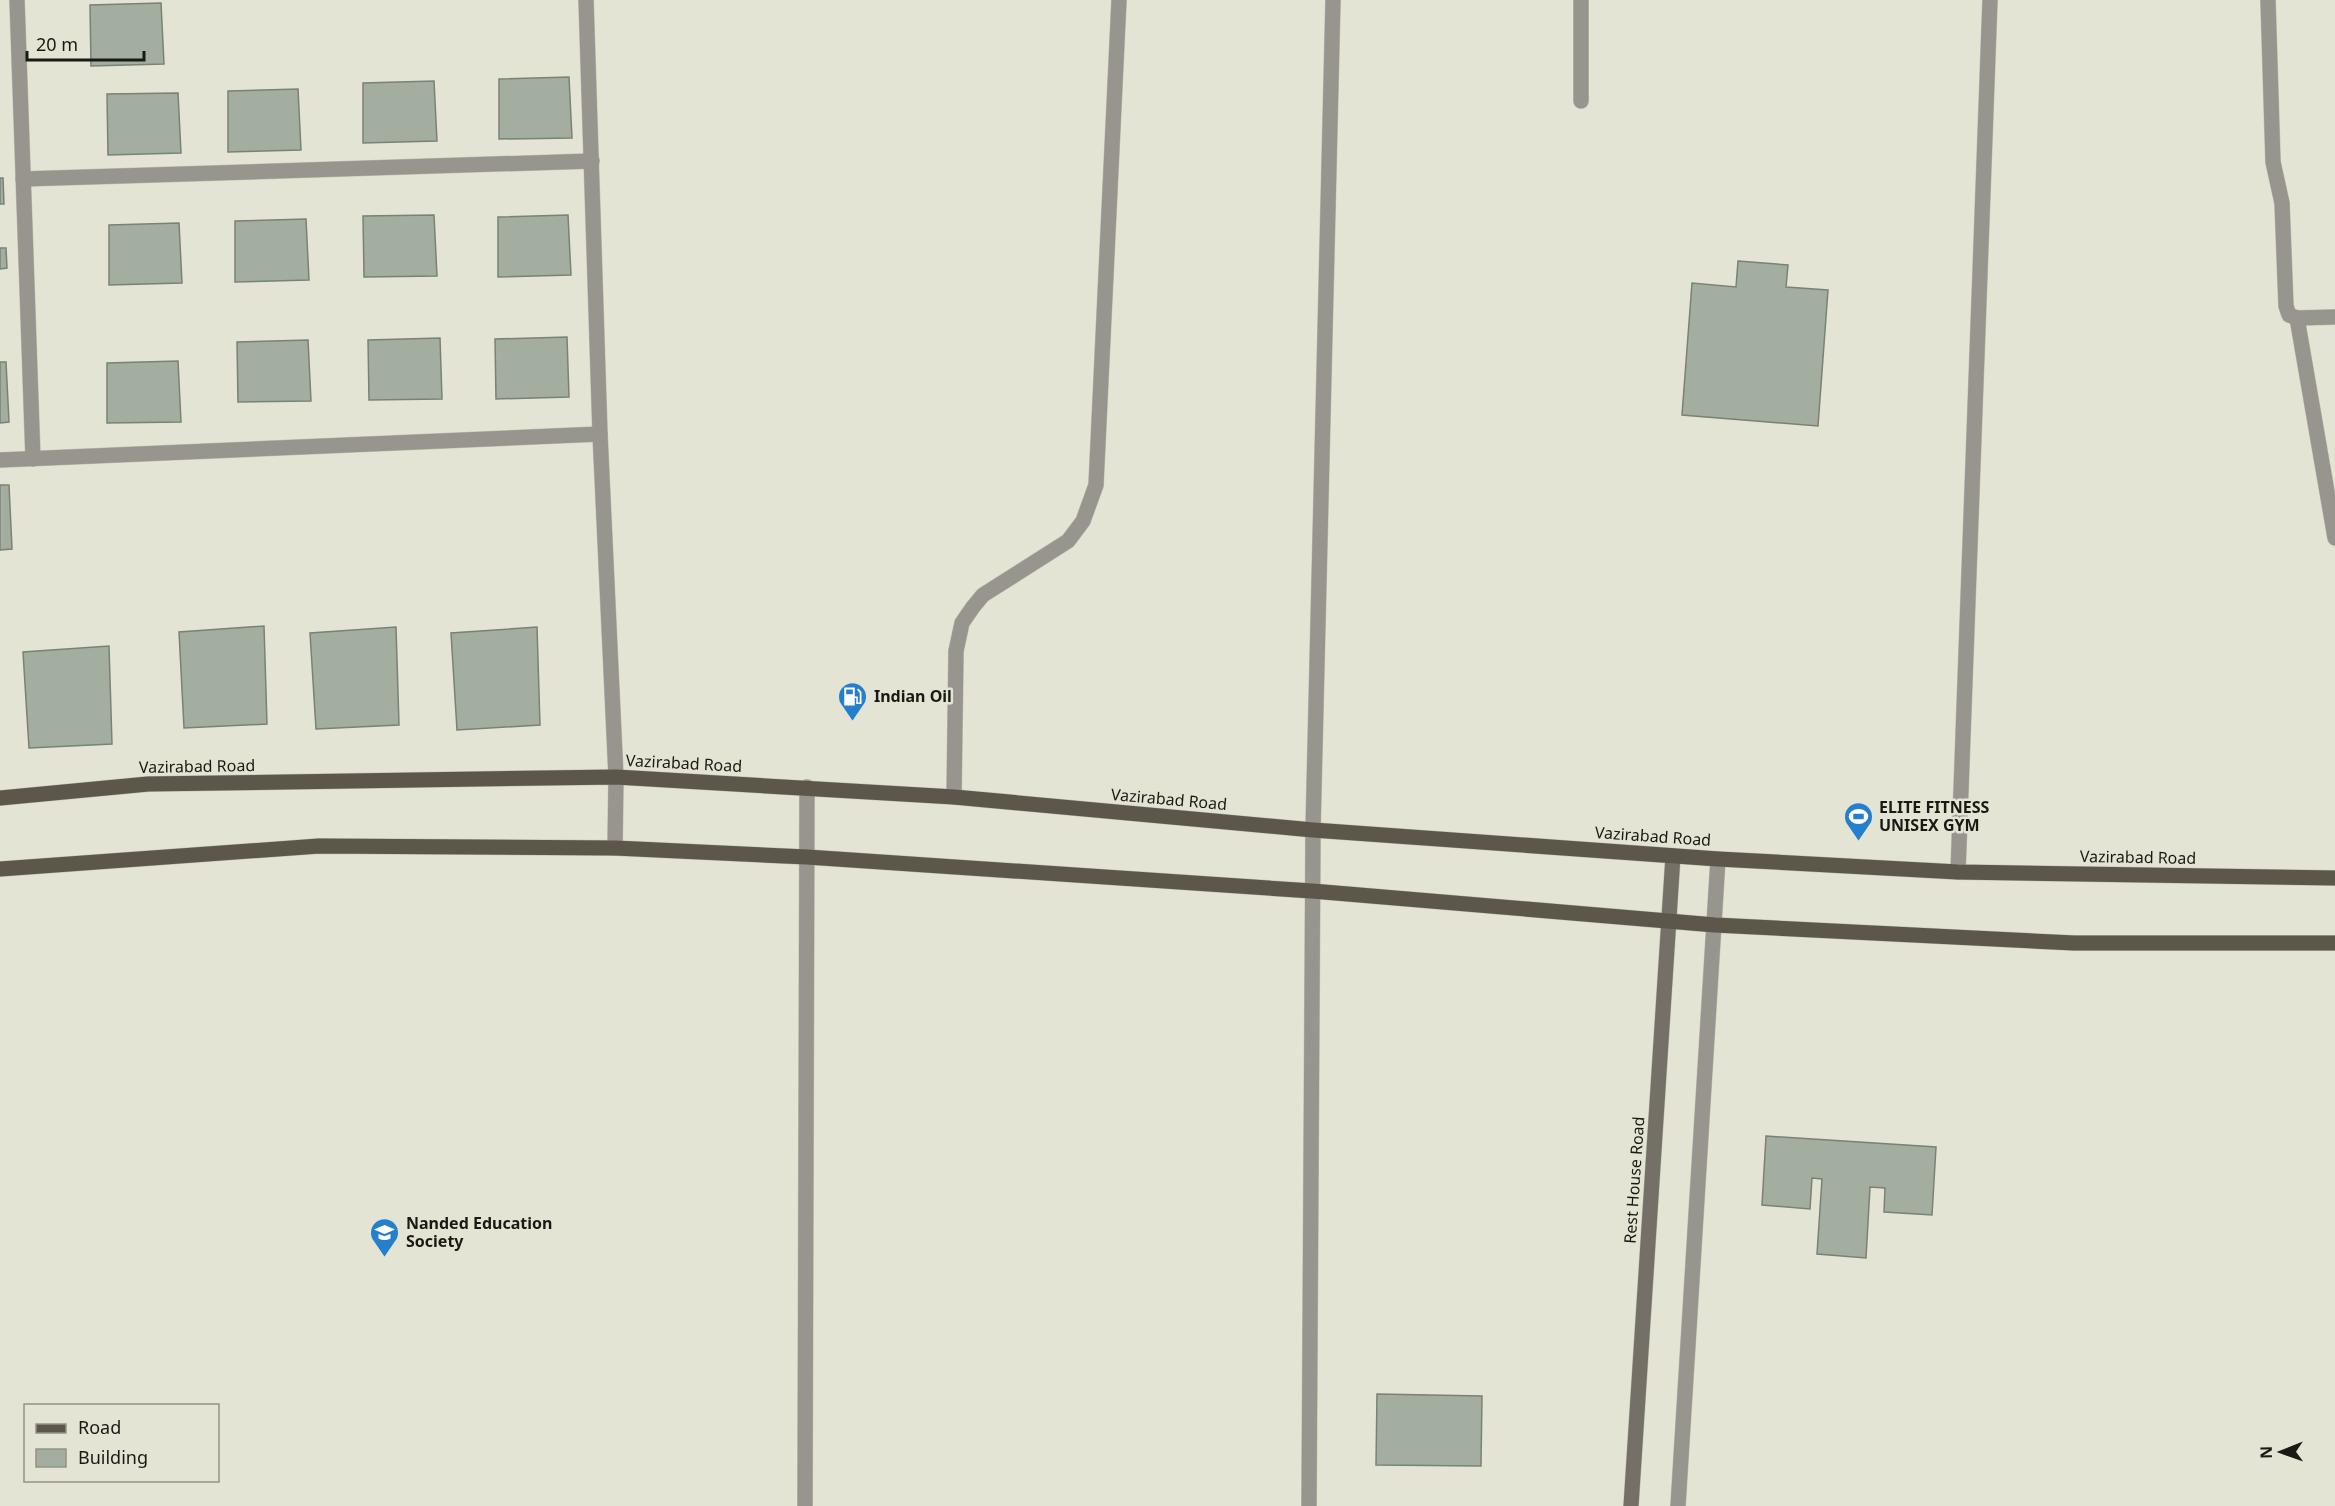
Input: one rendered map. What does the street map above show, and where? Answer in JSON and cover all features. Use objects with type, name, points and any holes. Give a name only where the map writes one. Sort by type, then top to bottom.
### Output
[{"type":"main road","name":"Vazirabad Road","points":[[0,798],[148,784],[616,777],[954,797],[1313,830],[1718,859],[1958,872],[2335,878]]},
{"type":"main road","points":[[0,869],[319,846],[615,848],[807,857],[1312,891],[1715,925],[2074,943],[2335,943]]},
{"type":"main road","name":"Rest House Road","points":[[1631,1506],[1672,856]]},
{"type":"street","points":[[16,0],[33,459]]},
{"type":"street","points":[[586,0],[600,434],[616,777],[615,848]]},
{"type":"street","points":[[954,797],[956,651],[962,623],[983,595],[1068,542],[1083,521],[1096,485],[1119,0]]},
{"type":"street","points":[[1309,1506],[1312,891],[1333,0]]},
{"type":"street","points":[[1581,0],[1581,101]]},
{"type":"street","points":[[1958,872],[1990,0]]},
{"type":"street","points":[[2268,0],[2273,162],[2282,203],[2286,306],[2289,315],[2297,318],[2335,316]]},
{"type":"street","points":[[23,178],[592,161]]},
{"type":"street","points":[[2297,318],[2335,538]]},
{"type":"street","points":[[0,460],[600,434]]},
{"type":"street","points":[[805,1506],[807,787]]},
{"type":"street","points":[[1678,1506],[1718,859]]},
{"type":"building","points":[[161,3],[164,64],[91,66],[90,5]]},
{"type":"building","points":[[569,77],[572,138],[499,139],[499,79]]},
{"type":"building","points":[[434,81],[437,141],[363,143],[363,83]]},
{"type":"building","points":[[298,89],[301,150],[228,152],[228,91]]},
{"type":"building","points":[[178,93],[181,153],[108,155],[107,94]]},
{"type":"building","points":[[0,178],[3,178],[4,204],[0,204]]},
{"type":"building","points":[[434,215],[437,276],[364,277],[363,216]]},
{"type":"building","points":[[568,215],[571,275],[498,277],[498,217]]},
{"type":"building","points":[[306,219],[309,280],[235,282],[235,221]]},
{"type":"building","points":[[179,223],[182,283],[109,285],[109,225]]},
{"type":"building","points":[[0,248],[6,248],[7,268],[0,269]]},
{"type":"building","points":[[1738,261],[1788,265],[1786,287],[1828,290],[1818,426],[1682,415],[1692,283],[1736,287]]},
{"type":"building","points":[[567,337],[569,397],[496,399],[495,339]]},
{"type":"building","points":[[440,338],[442,399],[369,400],[368,340]]},
{"type":"building","points":[[308,340],[311,401],[238,402],[237,342]]},
{"type":"building","points":[[178,361],[181,422],[107,423],[107,363]]},
{"type":"building","points":[[0,362],[6,362],[9,422],[0,423]]},
{"type":"building","points":[[0,485],[9,485],[12,549],[0,550]]},
{"type":"building","points":[[264,626],[267,724],[184,728],[179,632]]},
{"type":"building","points":[[396,627],[399,725],[316,729],[310,633]]},
{"type":"building","points":[[537,627],[540,725],[457,730],[451,633]]},
{"type":"building","points":[[109,646],[112,744],[29,748],[23,652]]},
{"type":"building","points":[[1766,1136],[1936,1147],[1932,1215],[1884,1212],[1885,1188],[1870,1187],[1866,1258],[1817,1254],[1822,1179],[1812,1178],[1810,1209],[1762,1205]]},
{"type":"building","points":[[1377,1394],[1482,1396],[1481,1466],[1376,1465]]},
{"type":"place","name":"Indian Oil","points":[[853,722]]},
{"type":"place","name":"ELITE FITNESS UNISEX GYM","points":[[1858,842]]},
{"type":"place","name":"Nanded Education Society","points":[[385,1258]]}]
